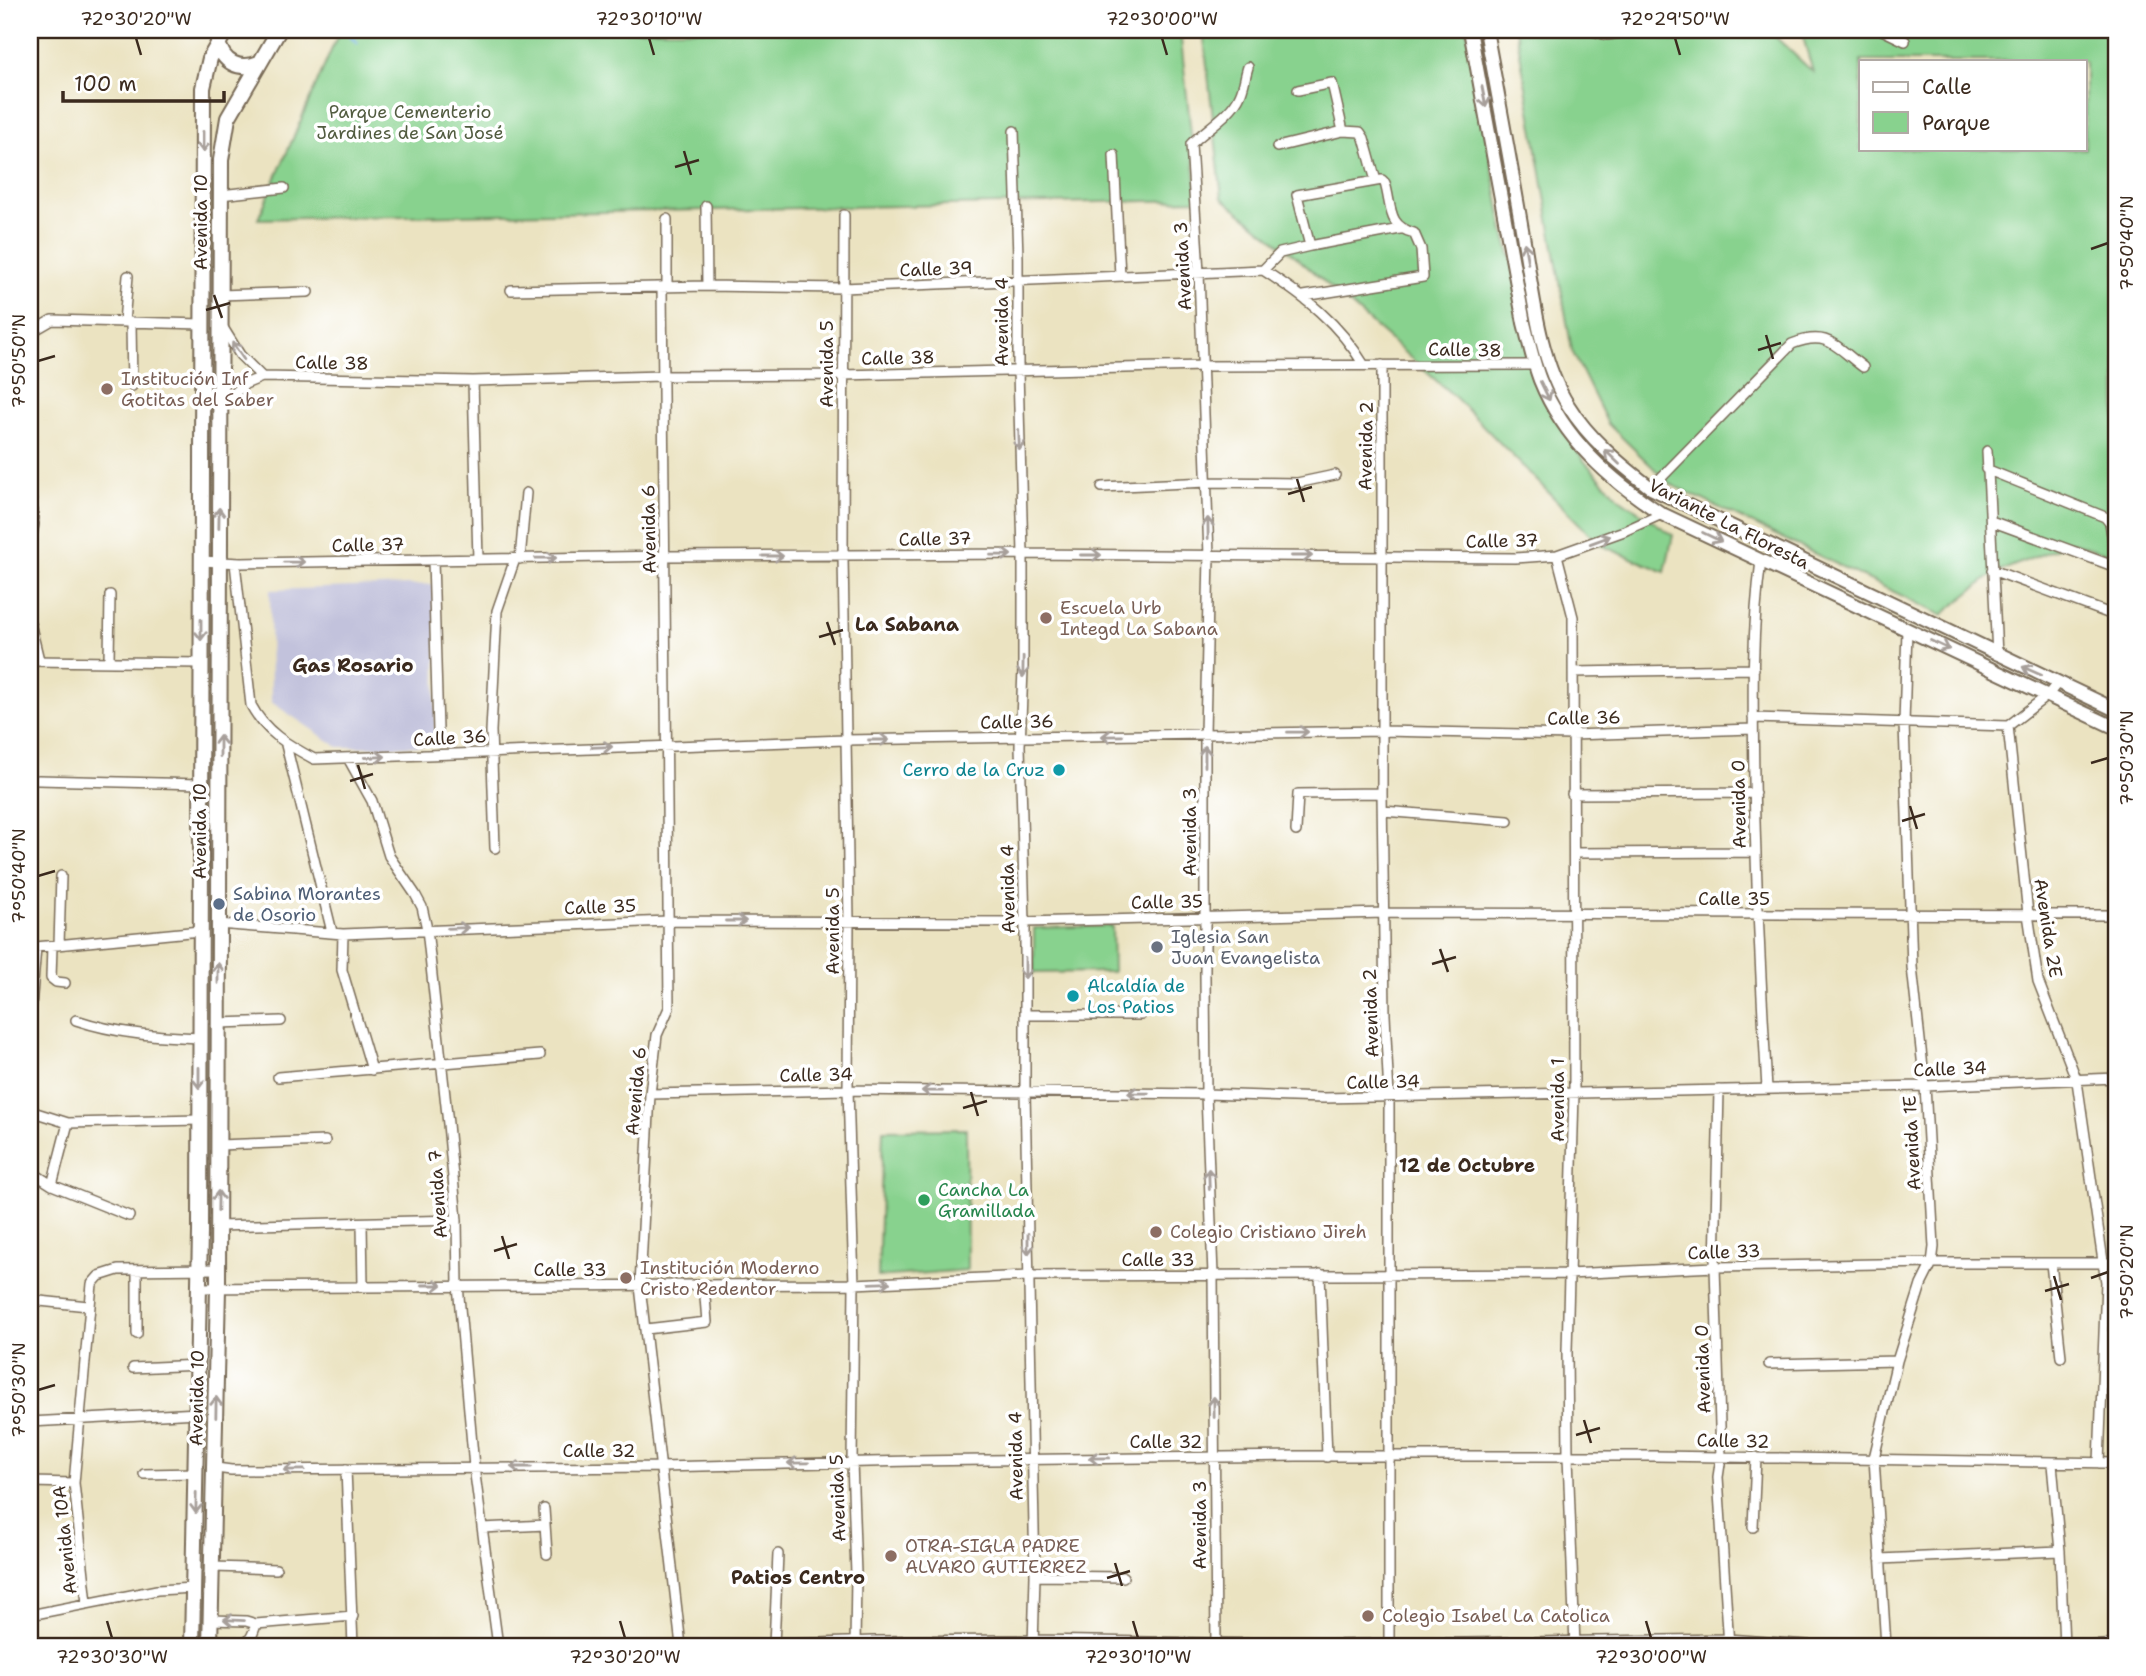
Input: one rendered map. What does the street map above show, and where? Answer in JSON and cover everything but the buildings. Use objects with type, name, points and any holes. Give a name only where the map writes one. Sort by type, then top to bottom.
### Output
[{"type":"main road","name":"Variante La Floresta","points":[[1470,30],[1524,323],[1535,365],[1556,412],[1573,437],[1614,481],[1662,514],[2116,728]]},
{"type":"main road","name":"Variante La Floresta","points":[[1486,30],[1538,320],[1554,380],[1582,426],[1605,450],[1651,488],[2116,710]]},
{"type":"main road","name":"Avenida 10","points":[[212,1646],[219,1145],[220,160],[228,118],[278,31]]},
{"type":"main road","points":[[219,34],[225,59],[232,64],[251,66],[259,63]]},
{"type":"main road","name":"Avenida 10","points":[[192,1646],[200,1288],[203,88],[219,34]]},
{"type":"main road","points":[[1524,323],[1538,320]]},
{"type":"street","points":[[1589,30],[1607,35],[1645,30]]},
{"type":"street","points":[[1882,30],[1905,41]]},
{"type":"street","name":"Avenida 3","points":[[1216,1645],[1213,1275],[1206,1094],[1205,733],[1208,482],[1191,144],[1231,110],[1240,96],[1248,67]]},
{"type":"street","points":[[1298,90],[1332,83],[1343,131]]},
{"type":"street","name":"Avenida 4","points":[[1014,131],[1023,554],[1020,738],[1025,922],[1024,1092],[1035,1576],[1033,1643]]},
{"type":"street","points":[[1277,148],[1343,131],[1360,132],[1376,181]]},
{"type":"street","points":[[1114,155],[1120,276]]},
{"type":"street","points":[[1310,246],[1297,195],[1382,180],[1395,223],[1400,229]]},
{"type":"street","points":[[220,195],[284,188]]},
{"type":"street","points":[[706,206],[707,286]]},
{"type":"street","name":"Avenida 5","points":[[844,215],[843,556],[855,1644]]},
{"type":"street","name":"Avenida 6","points":[[667,219],[662,376],[669,1007],[657,1035],[650,1094],[640,1286],[681,1646]]},
{"type":"street","points":[[1304,296],[1423,277],[1421,249],[1414,233],[1400,229],[1280,253],[1263,270],[1304,296],[1337,327],[1364,365]]},
{"type":"street","name":"Calle 39","points":[[510,290],[707,286],[843,288],[1263,270]]},
{"type":"street","points":[[128,276],[132,386]]},
{"type":"street","points":[[220,295],[308,292]]},
{"type":"street","points":[[30,344],[33,331],[52,320],[202,324]]},
{"type":"street","points":[[220,322],[240,355],[262,377],[245,384],[220,406]]},
{"type":"street","points":[[1651,488],[1792,344],[1809,337],[1824,338],[1863,367]]},
{"type":"street","name":"Avenida 2","points":[[1381,365],[1382,793],[1385,1015],[1389,1097],[1389,1645]]},
{"type":"street","name":"Calle 38","points":[[262,377],[472,381],[1018,372],[1203,366],[1535,365]]},
{"type":"street","points":[[472,381],[478,559]]},
{"type":"street","points":[[30,413],[30,424]]},
{"type":"street","points":[[1987,451],[1997,655]]},
{"type":"street","points":[[1986,469],[2105,517],[2110,523],[2116,559]]},
{"type":"street","points":[[1102,487],[1208,482],[1297,483],[1335,475]]},
{"type":"street","points":[[30,489],[34,524],[30,546]]},
{"type":"street","points":[[495,848],[491,731],[496,611],[518,559],[526,493]]},
{"type":"street","name":"Calle 37","points":[[201,561],[235,563],[1023,554],[1515,558],[1557,555],[1662,514]]},
{"type":"street","points":[[1990,521],[2116,567]]},
{"type":"street","name":"Avenida 1","points":[[1557,555],[1573,617],[1574,1093],[1568,1274],[1568,1456],[1575,1645]]},
{"type":"street","points":[[433,560],[438,731]]},
{"type":"street","name":"Avenida 0","points":[[1761,561],[1755,603],[1753,724],[1757,915],[1768,1089]]},
{"type":"street","name":"Calle 36","points":[[235,563],[251,705],[257,717],[286,744],[314,759],[845,740],[1205,733],[1572,735],[1753,724],[1904,723],[2008,726]]},
{"type":"street","points":[[1992,570],[2116,616]]},
{"type":"street","points":[[109,660],[110,595]]},
{"type":"street","points":[[30,624],[34,661],[201,663]]},
{"type":"street","name":"Avenida 1E","points":[[1886,1646],[1874,1458],[1897,1361],[1921,1285],[1932,1263],[1934,1247],[1925,1086],[1912,967],[1904,723],[1907,630]]},
{"type":"street","points":[[1573,671],[1754,669]]},
{"type":"street","points":[[2008,726],[2048,695],[2058,682]]},
{"type":"street","name":"Avenida 2E","points":[[2008,726],[2028,914],[2038,981],[2077,1081],[2106,1282],[2099,1463]]},
{"type":"street","points":[[286,744],[332,932]]},
{"type":"street","name":"Avenida 7","points":[[348,758],[372,800],[389,856],[422,907],[427,929],[457,1220],[458,1285],[474,1467],[498,1646]]},
{"type":"street","points":[[38,780],[200,784]]},
{"type":"street","points":[[1296,831],[1298,794],[1382,793]]},
{"type":"street","points":[[1572,794],[1755,793]]},
{"type":"street","points":[[1383,811],[1508,821]]},
{"type":"street","points":[[1574,853],[1756,852]]},
{"type":"street","points":[[61,876],[51,978],[55,982],[65,983]]},
{"type":"street","name":"Calle 35","points":[[218,924],[343,934],[668,921],[1025,922],[1385,913],[2116,915]]},
{"type":"street","points":[[30,1020],[36,947],[201,931]]},
{"type":"street","points":[[343,934],[342,970],[372,1070]]},
{"type":"street","points":[[1026,1015],[1140,1015]]},
{"type":"street","points":[[76,1020],[132,1034],[200,1038]]},
{"type":"street","points":[[219,1023],[282,1021]]},
{"type":"street","points":[[278,1077],[540,1055]]},
{"type":"street","name":"Calle 34","points":[[650,1094],[848,1090],[1323,1098],[1925,1086],[2116,1079]]},
{"type":"street","name":"Avenida 0","points":[[1718,1090],[1715,1267],[1721,1457],[1718,1478],[1728,1643]]},
{"type":"street","points":[[30,1111],[68,1123],[199,1119]]},
{"type":"street","points":[[52,1185],[68,1123]]},
{"type":"street","points":[[219,1145],[325,1141]]},
{"type":"street","points":[[30,1171],[52,1185],[129,1216]]},
{"type":"street","points":[[218,1226],[457,1220]]},
{"type":"street","points":[[362,1223],[363,1286]]},
{"type":"street","points":[[2051,1263],[2061,1357]]},
{"type":"street","name":"Calle 33","points":[[200,1288],[853,1284],[1028,1276],[1568,1274],[1715,1267],[2116,1263]]},
{"type":"street","points":[[136,1334],[137,1270],[217,1269]]},
{"type":"street","name":"Avenida 10A","points":[[87,1604],[74,1483],[92,1284],[99,1276],[118,1270],[137,1270]]},
{"type":"street","points":[[1320,1274],[1328,1457]]},
{"type":"street","points":[[646,1329],[707,1322],[704,1285]]},
{"type":"street","points":[[30,1300],[89,1306]]},
{"type":"street","points":[[1769,1364],[1897,1361]]},
{"type":"street","points":[[133,1368],[199,1365]]},
{"type":"street","points":[[30,1422],[198,1413]]},
{"type":"street","name":"Calle 32","points":[[216,1468],[662,1467],[1032,1459],[1568,1456],[2116,1463]]},
{"type":"street","points":[[1753,1527],[1756,1457]]},
{"type":"street","points":[[2052,1464],[2060,1551],[2064,1646]]},
{"type":"street","points":[[346,1469],[353,1646]]},
{"type":"street","points":[[144,1474],[197,1473]]},
{"type":"street","points":[[30,1482],[74,1483]]},
{"type":"street","points":[[544,1509],[547,1554]]},
{"type":"street","points":[[482,1528],[545,1525]]},
{"type":"street","points":[[1880,1559],[2060,1551]]},
{"type":"street","points":[[774,1645],[778,1554]]},
{"type":"street","points":[[213,1567],[276,1569]]},
{"type":"street","points":[[1035,1576],[1123,1577]]},
{"type":"street","points":[[30,1615],[158,1590],[194,1588]]},
{"type":"street","points":[[211,1620],[246,1621],[256,1624],[353,1616]]},
{"type":"street","points":[[237,1646],[243,1646],[249,1641],[256,1624]]},
{"type":"street","points":[[739,1646],[1033,1643],[1728,1643],[1821,1646]]},
{"type":"street","points":[[2090,1646],[2116,1644]]},
{"type":"shaded area","points":[[437,584],[435,746],[338,747],[271,702],[270,590]]},
{"type":"green space","name":"Parque Cementerio Jardines de San José","points":[[340,30],[1180,30],[1198,200],[258,219]]},
{"type":"green space","points":[[1203,30],[1467,30],[1504,232],[1553,413],[1584,461],[1619,498],[1673,535],[1665,572],[1600,545],[1456,398],[1295,256],[1222,198]]},
{"type":"green space","points":[[1516,30],[1768,30],[1813,72],[1801,30],[2116,30],[2116,556],[2072,542],[1993,574],[1942,615],[1670,484],[1608,424],[1572,351]]},
{"type":"green space","points":[[1112,926],[1113,972],[1034,973],[1034,928]]},
{"type":"green space","name":"Cancha La Gramillada","points":[[966,1129],[967,1270],[878,1277],[883,1130]]},
{"type":"waterway","points":[[345,30],[357,43]]},
{"type":"place","name":"Institución Inf Gotitas del Saber","points":[[107,389]]},
{"type":"place","name":"Escuela Urb Integd La Sabana","points":[[1046,618]]},
{"type":"place","name":"Cerro de la Cruz","points":[[1059,770]]},
{"type":"place","name":"Sabina Morantes de Osorio","points":[[219,904]]},
{"type":"place","name":"Iglesia San Juan Evangelista","points":[[1157,947]]},
{"type":"place","name":"Alcaldía de Los Patios","points":[[1073,996]]},
{"type":"place","name":"Cancha La Gramillada","points":[[924,1200]]},
{"type":"place","name":"Colegio Cristiano Jireh","points":[[1156,1232]]},
{"type":"place","name":"Institución Moderno Cristo Redentor","points":[[626,1278]]},
{"type":"place","name":"OTRA-SIGLA PADRE ALVARO GUTIERREZ","points":[[891,1556]]},
{"type":"place","name":"Colegio Isabel La Catolica","points":[[1368,1616]]},
{"type":"district","name":"La Sabana","points":[[907,624]]},
{"type":"district","name":"Gas Rosario","points":[[353,665]]},
{"type":"district","name":"12 de Octubre","points":[[1467,1165]]},
{"type":"district","name":"Patios Centro","points":[[798,1577]]}]
